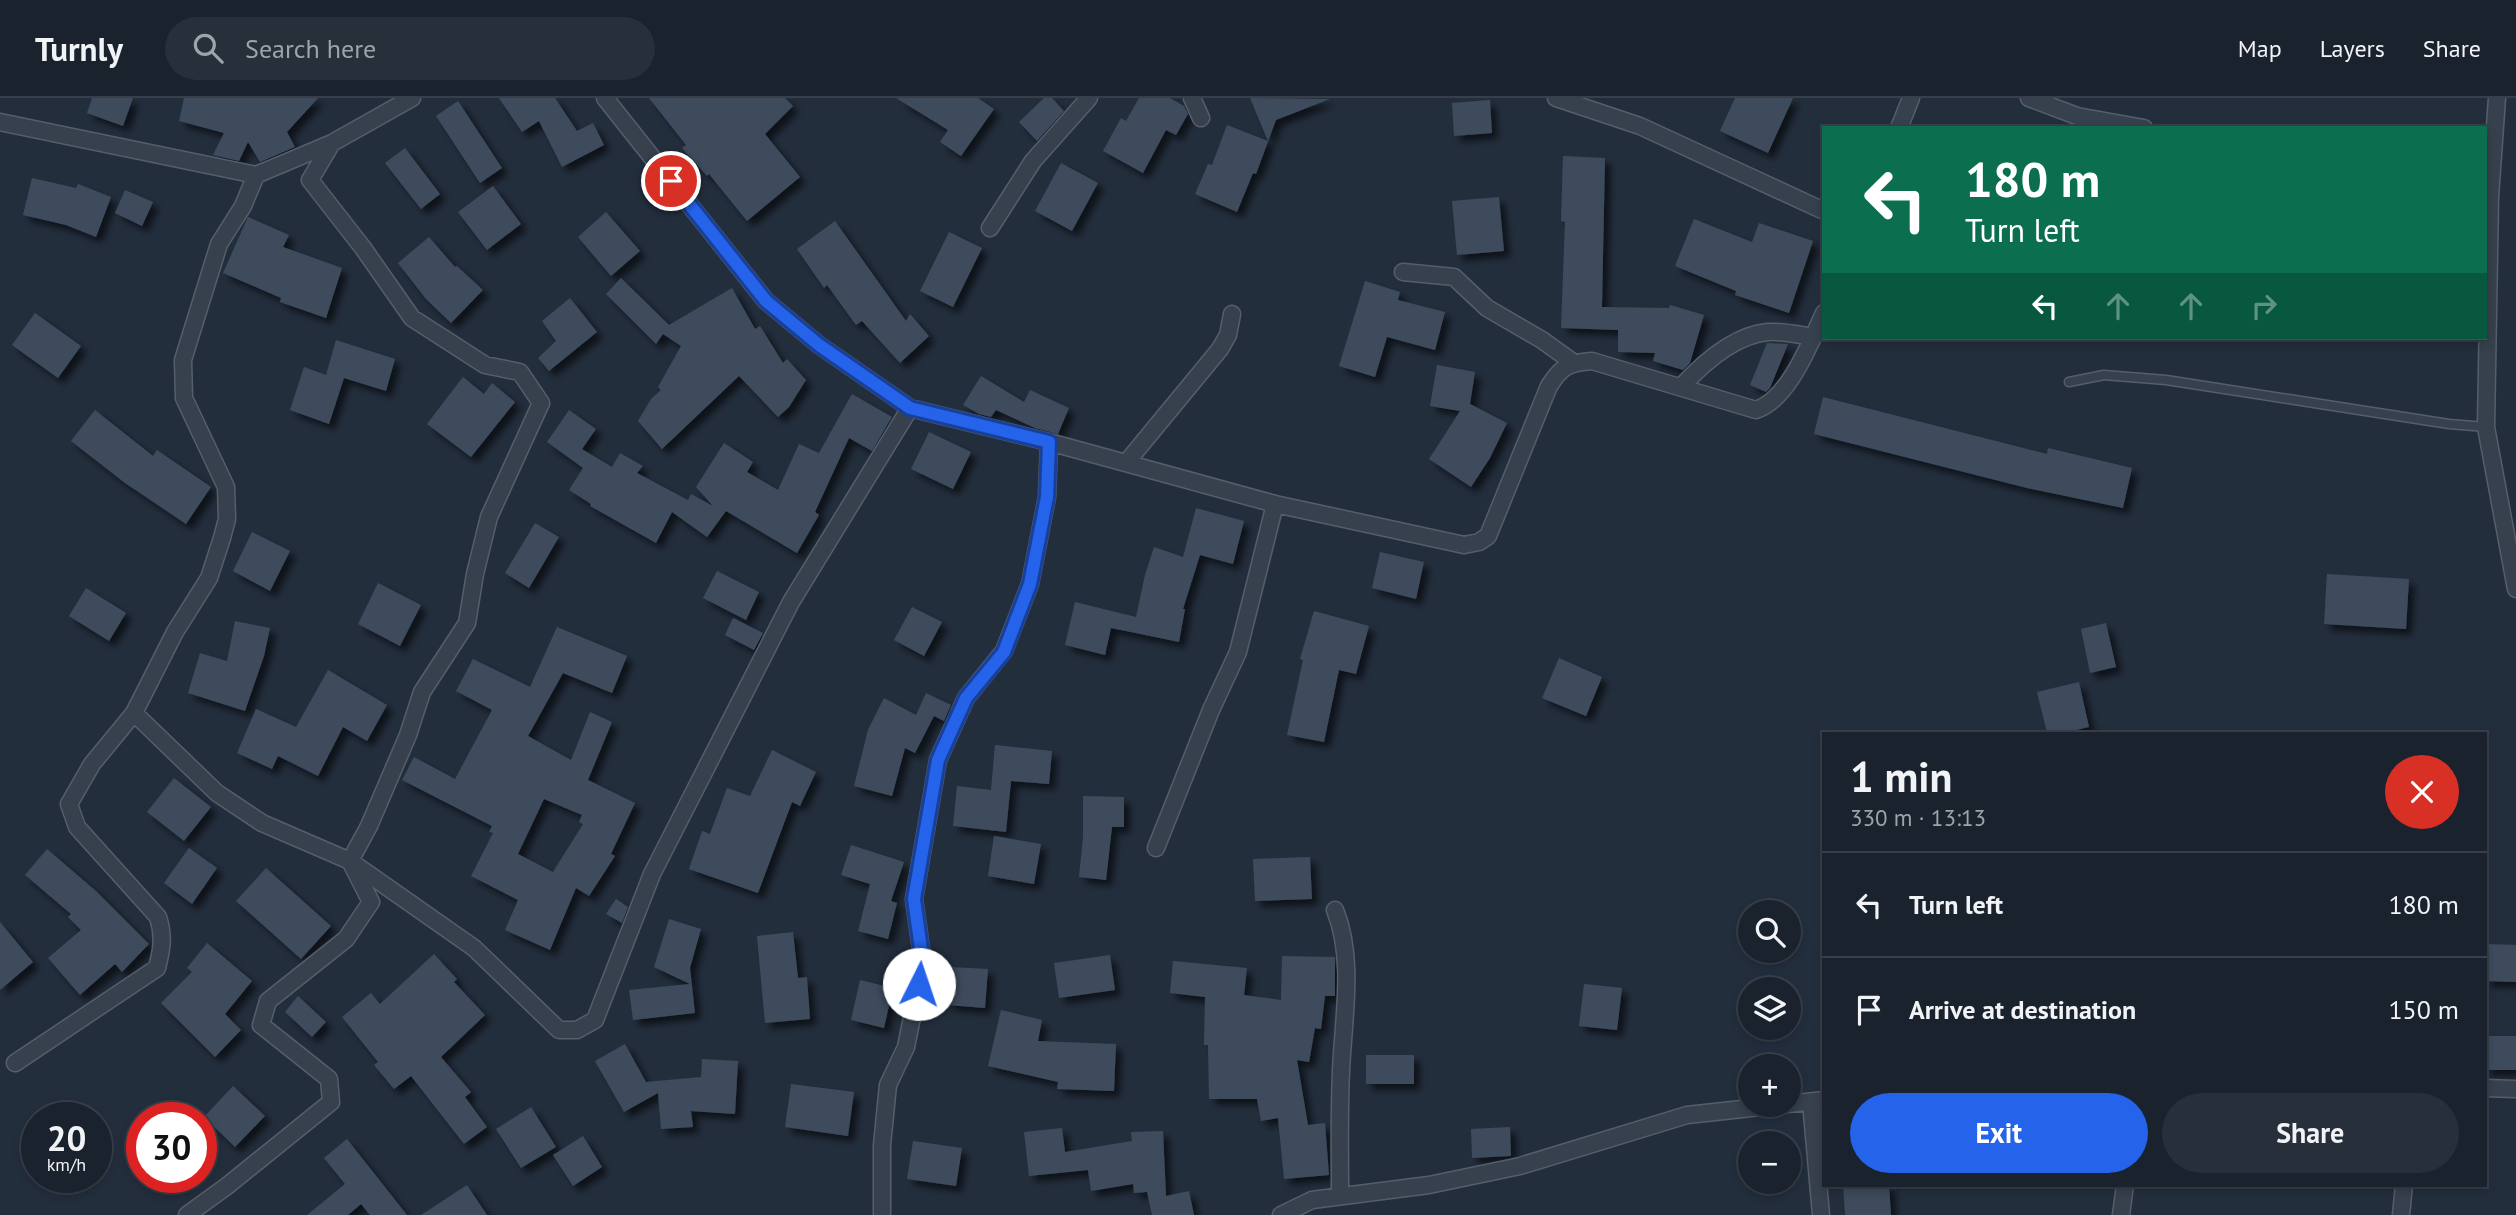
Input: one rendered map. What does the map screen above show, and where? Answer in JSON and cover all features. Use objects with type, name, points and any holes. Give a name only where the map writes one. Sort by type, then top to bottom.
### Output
[{"type":"street","points":[[0,122],[256,175],[332,143],[412,98]]},
{"type":"street","points":[[605,98],[766,301],[819,345],[910,408],[1049,442],[1275,504],[1464,545],[1479,542],[1488,536],[1549,386],[1560,370],[1574,363],[1592,361],[1756,410],[1768,406],[1776,398],[1790,378],[1822,317]]},
{"type":"street","points":[[990,228],[1033,161],[1089,98]]},
{"type":"street","points":[[1192,98],[1201,118]]},
{"type":"street","points":[[1556,98],[1640,126],[1822,210]]},
{"type":"street","points":[[1900,126],[1911,98]]},
{"type":"street","points":[[2029,98],[2077,116],[2133,126]]},
{"type":"street","points":[[2487,197],[2497,98]]},
{"type":"street","points":[[332,143],[310,180],[363,248],[412,318],[485,365],[520,372],[541,403],[489,517],[475,574],[467,623],[422,692],[408,736],[369,826],[350,862]]},
{"type":"street","points":[[15,1063],[157,968],[163,947],[158,917],[77,827],[69,804],[92,764],[134,713],[175,632],[209,578],[227,519],[226,487],[184,397],[183,359],[219,244],[243,206],[256,175]]},
{"type":"street","points":[[1403,272],[1454,277],[1487,308],[1542,340],[1574,363]]},
{"type":"street","points":[[1126,463],[1220,349],[1228,335],[1233,314]]},
{"type":"street","points":[[1681,387],[1700,366],[1735,343],[1768,332],[1813,337]]},
{"type":"street","points":[[2486,340],[2486,427],[2516,589]]},
{"type":"street","points":[[134,713],[218,793],[262,823],[350,862],[474,948],[559,1030],[577,1030],[595,1020],[652,874],[792,601],[910,408]]},
{"type":"street","points":[[882,1215],[881,1145],[888,1085],[906,1047],[923,963],[914,899],[938,760],[966,698],[1004,652],[1030,584],[1047,497],[1049,442]]},
{"type":"street","points":[[1156,848],[1211,710],[1238,652],[1275,504]]},
{"type":"street","points":[[187,1215],[331,1102],[329,1079],[261,1025],[268,1001],[346,939],[371,902],[350,862]]},
{"type":"street","points":[[1335,910],[1343,929],[1346,1007],[1341,1072],[1340,1196]]},
{"type":"street","points":[[2487,1088],[2516,1089]]},
{"type":"street","points":[[1817,1101],[1821,1215]]},
{"type":"street","points":[[1281,1215],[1312,1200],[1429,1185],[1520,1166],[1687,1115],[1738,1109]]},
{"type":"street","points":[[2121,1215],[2125,1187]]},
{"type":"street","points":[[2401,1215],[2404,1187]]},
{"type":"lane","points":[[2069,382],[2104,375],[2166,380],[2449,424],[2486,427]]},
{"type":"building","points":[[92,98],[133,98],[123,126],[87,113]]},
{"type":"building","points":[[184,98],[318,98],[287,132],[295,147],[260,162],[248,142],[239,161],[213,155],[224,133],[179,121]]},
{"type":"building","points":[[499,98],[555,98],[577,131],[593,123],[604,145],[562,167],[539,121],[522,132]]},
{"type":"building","points":[[649,98],[785,98],[793,106],[765,134],[800,177],[747,221],[709,174],[707,176],[682,148],[686,145]]},
{"type":"building","points":[[896,98],[978,98],[994,109],[961,156],[940,142],[948,130]]},
{"type":"building","points":[[1044,98],[1052,98],[1064,111],[1037,141],[1019,122]]},
{"type":"building","points":[[1139,98],[1170,98],[1184,106],[1188,114],[1176,135],[1166,130],[1143,173],[1103,151],[1121,118],[1126,121]]},
{"type":"building","points":[[1250,98],[1330,99],[1276,120],[1256,174],[1253,173],[1237,212],[1195,194],[1208,164],[1212,165],[1227,125],[1268,141]]},
{"type":"building","points":[[1735,98],[1793,98],[1768,153],[1720,131]]},
{"type":"building","points":[[1490,100],[1492,133],[1454,136],[1452,103]]},
{"type":"building","points":[[458,101],[502,168],[480,183],[436,116]]},
{"type":"building","points":[[405,148],[440,194],[421,209],[385,163]]},
{"type":"building","points":[[1563,156],[1605,158],[1602,307],[1669,308],[1670,305],[1704,315],[1690,363],[1683,370],[1653,361],[1655,353],[1618,352],[1618,330],[1561,328],[1565,222],[1561,221]]},
{"type":"building","points":[[1061,163],[1098,183],[1072,231],[1035,211]]},
{"type":"building","points":[[652,174],[665,190],[653,200],[640,185]]},
{"type":"building","points":[[32,178],[76,188],[78,184],[111,197],[96,237],[66,225],[23,215]]},
{"type":"building","points":[[493,186],[521,224],[487,250],[458,212]]},
{"type":"building","points":[[125,190],[153,202],[142,226],[115,213]]},
{"type":"building","points":[[1499,197],[1504,251],[1457,255],[1452,201]]},
{"type":"building","points":[[606,212],[640,251],[611,276],[578,237]]},
{"type":"building","points":[[248,217],[289,235],[283,247],[342,268],[326,318],[280,302],[281,298],[223,273]]},
{"type":"building","points":[[1694,219],[1752,242],[1759,223],[1813,241],[1789,313],[1735,295],[1736,291],[1675,266]]},
{"type":"building","points":[[835,221],[906,321],[910,314],[929,336],[900,363],[862,321],[856,325],[827,285],[824,288],[797,249]]},
{"type":"building","points":[[949,232],[982,248],[953,307],[920,291]]},
{"type":"building","points":[[429,237],[455,267],[483,290],[451,323],[426,299],[398,263]]},
{"type":"building","points":[[621,278],[669,325],[732,288],[755,329],[760,326],[783,363],[787,359],[806,380],[789,407],[778,417],[739,376],[662,449],[638,421],[651,399],[661,390],[658,387],[681,346],[663,334],[656,344],[606,294]]},
{"type":"building","points":[[1365,281],[1400,292],[1398,300],[1445,312],[1435,350],[1387,337],[1375,377],[1339,366]]},
{"type":"building","points":[[570,298],[597,332],[549,371],[538,358],[556,341],[542,321]]},
{"type":"building","points":[[35,313],[81,346],[58,378],[12,345]]},
{"type":"building","points":[[336,340],[395,359],[386,391],[344,378],[329,424],[290,410],[304,367],[326,375]]},
{"type":"building","points":[[1767,343],[1788,344],[1766,392],[1750,385]]},
{"type":"building","points":[[1437,365],[1475,372],[1470,404],[1507,423],[1490,458],[1471,487],[1429,459],[1460,411],[1430,406]]},
{"type":"building","points":[[981,376],[1024,402],[1030,390],[1069,408],[1058,434],[1035,428],[996,410],[991,417],[963,405]]},
{"type":"building","points":[[463,377],[484,394],[492,383],[515,402],[471,457],[427,424]]},
{"type":"building","points":[[852,394],[892,417],[872,451],[849,438],[815,512],[819,515],[797,553],[726,511],[707,537],[672,512],[656,543],[590,506],[591,504],[569,490],[583,468],[547,442],[569,410],[596,429],[582,449],[612,467],[620,453],[643,466],[637,473],[688,500],[691,494],[713,506],[696,487],[724,443],[753,462],[747,472],[778,490],[799,444],[819,453]]},
{"type":"building","points":[[1823,397],[2047,454],[2048,448],[2132,468],[2123,508],[2027,488],[1814,434]]},
{"type":"building","points":[[95,410],[153,456],[157,450],[211,487],[186,524],[125,483],[71,441]]},
{"type":"building","points":[[929,432],[971,452],[953,489],[911,469]]},
{"type":"building","points":[[1196,508],[1244,521],[1233,564],[1200,555],[1183,609],[1179,642],[1111,628],[1105,655],[1065,645],[1075,602],[1136,617],[1154,547],[1183,557]]},
{"type":"building","points":[[535,523],[559,537],[529,588],[505,573]]},
{"type":"building","points":[[252,532],[290,551],[270,591],[233,571]]},
{"type":"building","points":[[1380,552],[1424,562],[1416,599],[1372,588]]},
{"type":"building","points":[[717,571],[759,592],[746,620],[703,598]]},
{"type":"building","points":[[2327,574],[2409,579],[2406,629],[2324,624]]},
{"type":"building","points":[[378,583],[421,605],[400,646],[358,624]]},
{"type":"building","points":[[86,588],[126,613],[109,641],[69,616]]},
{"type":"building","points":[[912,607],[942,622],[924,656],[894,640]]},
{"type":"building","points":[[1314,611],[1369,626],[1356,674],[1339,670],[1324,742],[1287,735],[1303,660],[1300,659]]},
{"type":"building","points":[[733,618],[763,633],[754,650],[725,635]]},
{"type":"building","points":[[235,621],[270,628],[264,656],[245,711],[188,693],[200,653],[227,661]]},
{"type":"building","points":[[2106,623],[2116,667],[2090,673],[2081,629]]},
{"type":"building","points":[[557,627],[627,656],[612,693],[563,673],[528,736],[571,760],[590,712],[612,722],[588,780],[635,803],[611,854],[615,856],[589,896],[576,888],[550,950],[505,930],[518,900],[471,876],[493,833],[489,832],[492,826],[402,780],[414,757],[455,779],[492,710],[456,691],[473,659],[530,687]],"holes":[[[544,799],[582,815],[579,822],[583,824],[553,872],[518,854]]]},
{"type":"building","points":[[1559,658],[1602,677],[1586,716],[1542,698]]},
{"type":"building","points":[[328,670],[387,705],[367,741],[343,727],[318,776],[278,756],[272,769],[237,753],[256,709],[296,727]]},
{"type":"building","points":[[2079,682],[2089,727],[2068,732],[2047,732],[2037,692]]},
{"type":"building","points":[[926,693],[951,705],[944,721],[934,716],[915,753],[905,748],[892,796],[854,786],[868,730],[884,698],[916,715]]},
{"type":"building","points":[[995,745],[1052,751],[1049,784],[1011,781],[1006,832],[953,826],[957,786],[991,790]]},
{"type":"building","points":[[772,750],[816,772],[800,806],[792,802],[758,893],[689,869],[702,831],[710,834],[727,788],[750,796]]},
{"type":"building","points":[[174,778],[211,807],[184,841],[147,812]]},
{"type":"building","points":[[1083,796],[1124,797],[1124,827],[1112,827],[1106,880],[1079,877]]},
{"type":"building","points":[[994,836],[1041,844],[1034,884],[988,876]]},
{"type":"building","points":[[851,845],[904,862],[891,901],[897,903],[888,939],[858,931],[870,884],[841,875]]},
{"type":"building","points":[[189,848],[217,868],[192,904],[164,883]]},
{"type":"building","points":[[47,849],[96,891],[149,944],[122,972],[115,964],[80,995],[48,958],[81,930],[68,917],[71,914],[25,875]]},
{"type":"building","points":[[1310,857],[1312,899],[1255,901],[1253,859]]},
{"type":"building","points":[[266,868],[331,926],[301,959],[236,901]]},
{"type":"building","points":[[616,899],[628,907],[622,923],[606,914]]},
{"type":"building","points":[[669,919],[701,929],[690,968],[695,1013],[633,1020],[629,990],[690,984],[654,967]]},
{"type":"building","points":[[0,922],[33,962],[0,990]]},
{"type":"building","points":[[793,932],[798,978],[807,977],[810,1019],[765,1023],[757,936]]},
{"type":"building","points":[[207,943],[252,981],[225,1014],[241,1030],[215,1057],[161,1003],[192,972],[187,968]]},
{"type":"building","points":[[2487,944],[2516,945],[2516,982],[2487,981]]},
{"type":"building","points":[[434,954],[457,979],[454,982],[485,1015],[441,1057],[471,1092],[465,1097],[487,1127],[464,1144],[411,1076],[394,1089],[374,1065],[378,1062],[342,1017],[371,993],[380,1004]]},
{"type":"building","points":[[1110,955],[1115,990],[1059,998],[1054,963]]},
{"type":"building","points":[[1282,956],[1335,957],[1335,996],[1325,996],[1321,1029],[1315,1028],[1309,1062],[1297,1060],[1308,1125],[1325,1123],[1329,1175],[1284,1179],[1278,1118],[1261,1121],[1257,1099],[1209,1099],[1208,1045],[1204,1045],[1205,997],[1170,993],[1173,961],[1247,968],[1244,995],[1281,1000]]},
{"type":"building","points":[[950,967],[988,969],[985,1008],[947,1005]]},
{"type":"building","points":[[860,980],[893,988],[884,1028],[851,1020]]},
{"type":"building","points":[[1584,984],[1622,988],[1617,1030],[1579,1026]]},
{"type":"building","points":[[298,996],[326,1022],[312,1037],[285,1012]]},
{"type":"building","points":[[1001,1010],[1042,1020],[1038,1041],[1116,1044],[1114,1091],[1057,1089],[1058,1082],[988,1066]]},
{"type":"building","points":[[2487,1036],[2516,1036],[2516,1070],[2487,1070]]},
{"type":"building","points":[[625,1044],[646,1082],[701,1077],[702,1059],[738,1061],[735,1114],[691,1111],[693,1127],[661,1129],[658,1093],[624,1112],[595,1061]]},
{"type":"building","points":[[1366,1055],[1414,1055],[1414,1084],[1366,1084]]},
{"type":"building","points":[[791,1084],[854,1092],[848,1136],[785,1127]]},
{"type":"building","points":[[233,1086],[265,1116],[235,1147],[217,1130],[217,1103]]},
{"type":"building","points":[[531,1107],[556,1147],[521,1168],[496,1129]]},
{"type":"building","points":[[1510,1127],[1511,1156],[1472,1158],[1471,1129]]},
{"type":"building","points":[[1062,1128],[1065,1152],[1132,1141],[1131,1132],[1163,1131],[1166,1196],[1189,1191],[1194,1215],[1152,1215],[1147,1192],[1134,1193],[1133,1184],[1091,1191],[1088,1170],[1029,1176],[1024,1132]]},
{"type":"building","points":[[583,1136],[602,1167],[573,1186],[553,1155]]},
{"type":"building","points":[[347,1139],[407,1215],[370,1215],[361,1204],[348,1215],[307,1215],[345,1184],[324,1158]]},
{"type":"building","points":[[913,1141],[962,1148],[956,1186],[907,1179]]},
{"type":"building","points":[[467,1185],[487,1215],[421,1215]]},
{"type":"building","points":[[1843,1187],[1889,1187],[1891,1215],[1845,1215]]},
{"type":"route","points":[[671,181],[766,301],[819,345],[910,408],[1049,442],[1047,497],[1030,584],[1004,652],[966,698],[938,760],[914,899],[923,963],[919,984]]}]
